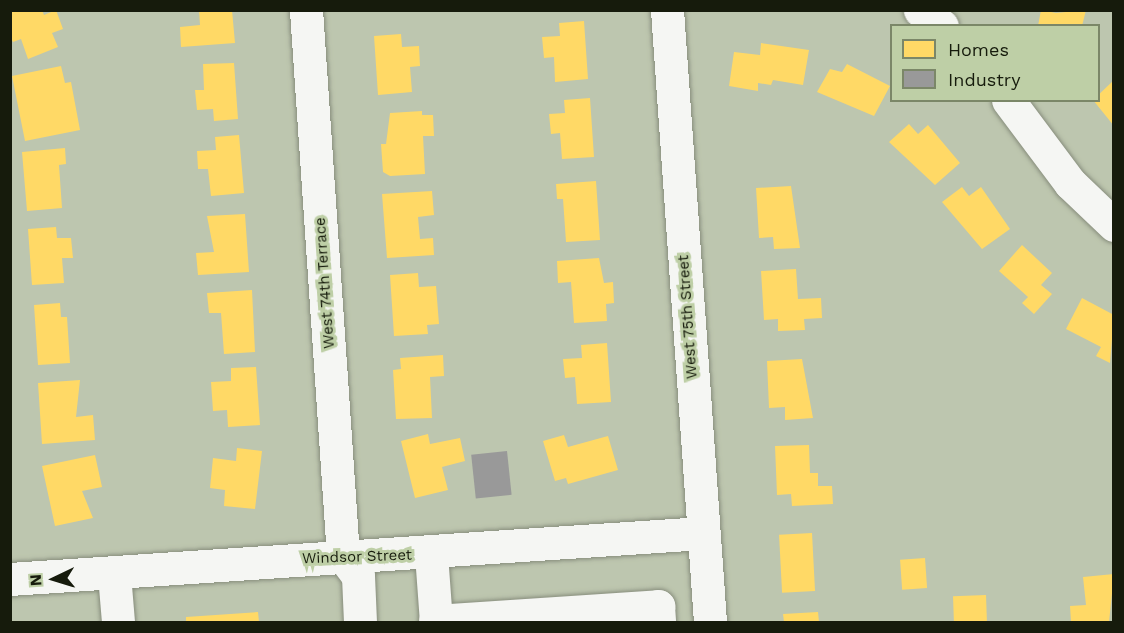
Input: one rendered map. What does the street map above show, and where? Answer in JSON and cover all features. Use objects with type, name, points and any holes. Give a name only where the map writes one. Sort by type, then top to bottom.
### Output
[{"type":"street","name":"West 74th Terrace","points":[[306,10],[343,556]]},
{"type":"street","name":"West 75th Street","points":[[667,10],[710,622]]},
{"type":"street","points":[[1009,102],[1070,183],[1113,225]]},
{"type":"street","name":"Windsor Street","points":[[10,579],[114,574],[343,556],[431,554],[703,533]]},
{"type":"street","points":[[431,554],[435,622],[658,606],[659,622]]},
{"type":"street","points":[[343,556],[358,576],[360,622]]},
{"type":"street","points":[[114,574],[118,622]]},
{"type":"building: Homes","points":[[10,10],[42,10],[44,15],[56,10],[63,29],[52,33],[58,47],[28,59],[21,39],[13,42],[10,36]]},
{"type":"building: Homes","points":[[199,10],[232,10],[235,43],[181,47],[180,27],[200,25]]},
{"type":"building: Homes","points":[[1041,10],[1056,13],[1086,10],[1082,24],[1038,24]]},
{"type":"building: Homes","points":[[584,21],[588,79],[555,82],[554,57],[544,58],[542,37],[560,36],[559,23]]},
{"type":"building: Homes","points":[[401,34],[402,47],[419,46],[420,66],[410,67],[412,92],[378,95],[374,36]]},
{"type":"building: Homes","points":[[761,43],[809,50],[803,85],[773,80],[771,85],[758,83],[758,91],[729,86],[734,52],[760,55]]},
{"type":"building: Homes","points":[[234,63],[238,119],[214,121],[213,109],[197,110],[195,90],[204,90],[203,64]]},
{"type":"building: Homes","points":[[847,64],[890,86],[874,116],[817,92],[830,69],[842,72]]},
{"type":"building: Homes","points":[[61,66],[65,83],[71,82],[80,130],[25,141],[12,76]]},
{"type":"building: Homes","points":[[1114,80],[1114,126],[1095,102],[1100,102],[1100,93]]},
{"type":"building: Homes","points":[[590,98],[594,157],[562,159],[560,133],[551,134],[549,114],[565,113],[564,100]]},
{"type":"building: Homes","points":[[422,111],[422,115],[433,115],[434,136],[423,136],[425,174],[390,176],[383,172],[381,144],[386,144],[390,113]]},
{"type":"building: Homes","points":[[909,124],[918,134],[928,125],[960,163],[935,185],[889,142]]},
{"type":"building: Homes","points":[[239,135],[244,193],[211,196],[208,169],[198,169],[197,151],[216,150],[215,137]]},
{"type":"building: Homes","points":[[65,148],[66,164],[59,165],[62,208],[27,211],[22,152]]},
{"type":"building: Homes","points":[[596,181],[600,240],[566,242],[563,199],[557,199],[556,184]]},
{"type":"building: Homes","points":[[791,186],[800,248],[774,249],[773,237],[759,238],[756,188]]},
{"type":"building: Homes","points":[[962,187],[969,196],[981,187],[1010,229],[982,249],[942,202]]},
{"type":"building: Homes","points":[[432,191],[434,215],[418,217],[420,239],[433,238],[434,255],[387,258],[382,194]]},
{"type":"building: Homes","points":[[245,214],[249,272],[198,275],[196,253],[214,252],[207,216]]},
{"type":"building: Homes","points":[[56,227],[57,238],[71,238],[73,258],[62,258],[64,283],[32,285],[28,229]]},
{"type":"building: Homes","points":[[1022,245],[1052,273],[1041,285],[1052,294],[1034,314],[1022,303],[1028,297],[999,271]]},
{"type":"building: Homes","points":[[599,258],[604,283],[613,282],[614,303],[606,304],[607,321],[574,323],[571,282],[558,283],[557,261]]},
{"type":"building: Homes","points":[[796,269],[798,299],[821,298],[822,318],[804,319],[805,330],[778,331],[778,319],[764,320],[761,271]]},
{"type":"building: Homes","points":[[418,273],[419,287],[436,286],[439,324],[427,325],[428,334],[394,336],[390,275]]},
{"type":"building: Homes","points":[[252,290],[255,352],[224,354],[221,313],[209,313],[207,293]]},
{"type":"building: Homes","points":[[1082,298],[1114,315],[1110,363],[1096,356],[1101,347],[1066,329]]},
{"type":"building: Homes","points":[[60,303],[61,317],[67,317],[70,363],[38,365],[34,305]]},
{"type":"building: Homes","points":[[607,343],[611,402],[577,404],[575,377],[565,378],[563,359],[582,358],[581,345]]},
{"type":"building: Homes","points":[[443,355],[444,376],[430,377],[432,418],[396,419],[393,370],[401,369],[400,358]]},
{"type":"building: Homes","points":[[802,359],[813,418],[785,420],[785,407],[769,408],[767,361]]},
{"type":"building: Homes","points":[[256,367],[260,425],[228,427],[227,410],[213,411],[211,382],[231,381],[231,368]]},
{"type":"building: Homes","points":[[80,380],[76,417],[93,415],[95,440],[42,444],[38,383]]},
{"type":"building: Homes","points":[[428,434],[430,444],[460,438],[465,461],[442,467],[448,490],[415,498],[401,441]]},
{"type":"building: Homes","points":[[564,435],[568,447],[608,436],[618,470],[568,484],[566,478],[555,481],[543,441]]},
{"type":"building: Homes","points":[[809,445],[810,473],[818,473],[818,486],[832,486],[833,504],[792,506],[791,494],[777,495],[775,446]]},
{"type":"building: Homes","points":[[237,448],[262,451],[255,509],[224,506],[225,490],[210,488],[213,458],[236,461]]},
{"type":"building: Homes","points":[[95,455],[102,487],[82,491],[93,518],[55,526],[42,466]]},
{"type":"building: Homes","points":[[812,533],[815,591],[782,593],[779,535]]},
{"type":"building: Homes","points":[[925,558],[927,588],[902,590],[900,560]]},
{"type":"building: Homes","points":[[1114,574],[1109,622],[1071,622],[1070,606],[1086,605],[1083,577]]},
{"type":"building: Homes","points":[[986,595],[987,622],[954,622],[953,596]]},
{"type":"building: Homes","points":[[258,612],[259,622],[186,622],[186,617]]},
{"type":"building: Homes","points":[[818,612],[819,622],[784,622],[783,614]]},
{"type":"building: Industry","points":[[507,451],[512,495],[476,499],[471,455]]}]
